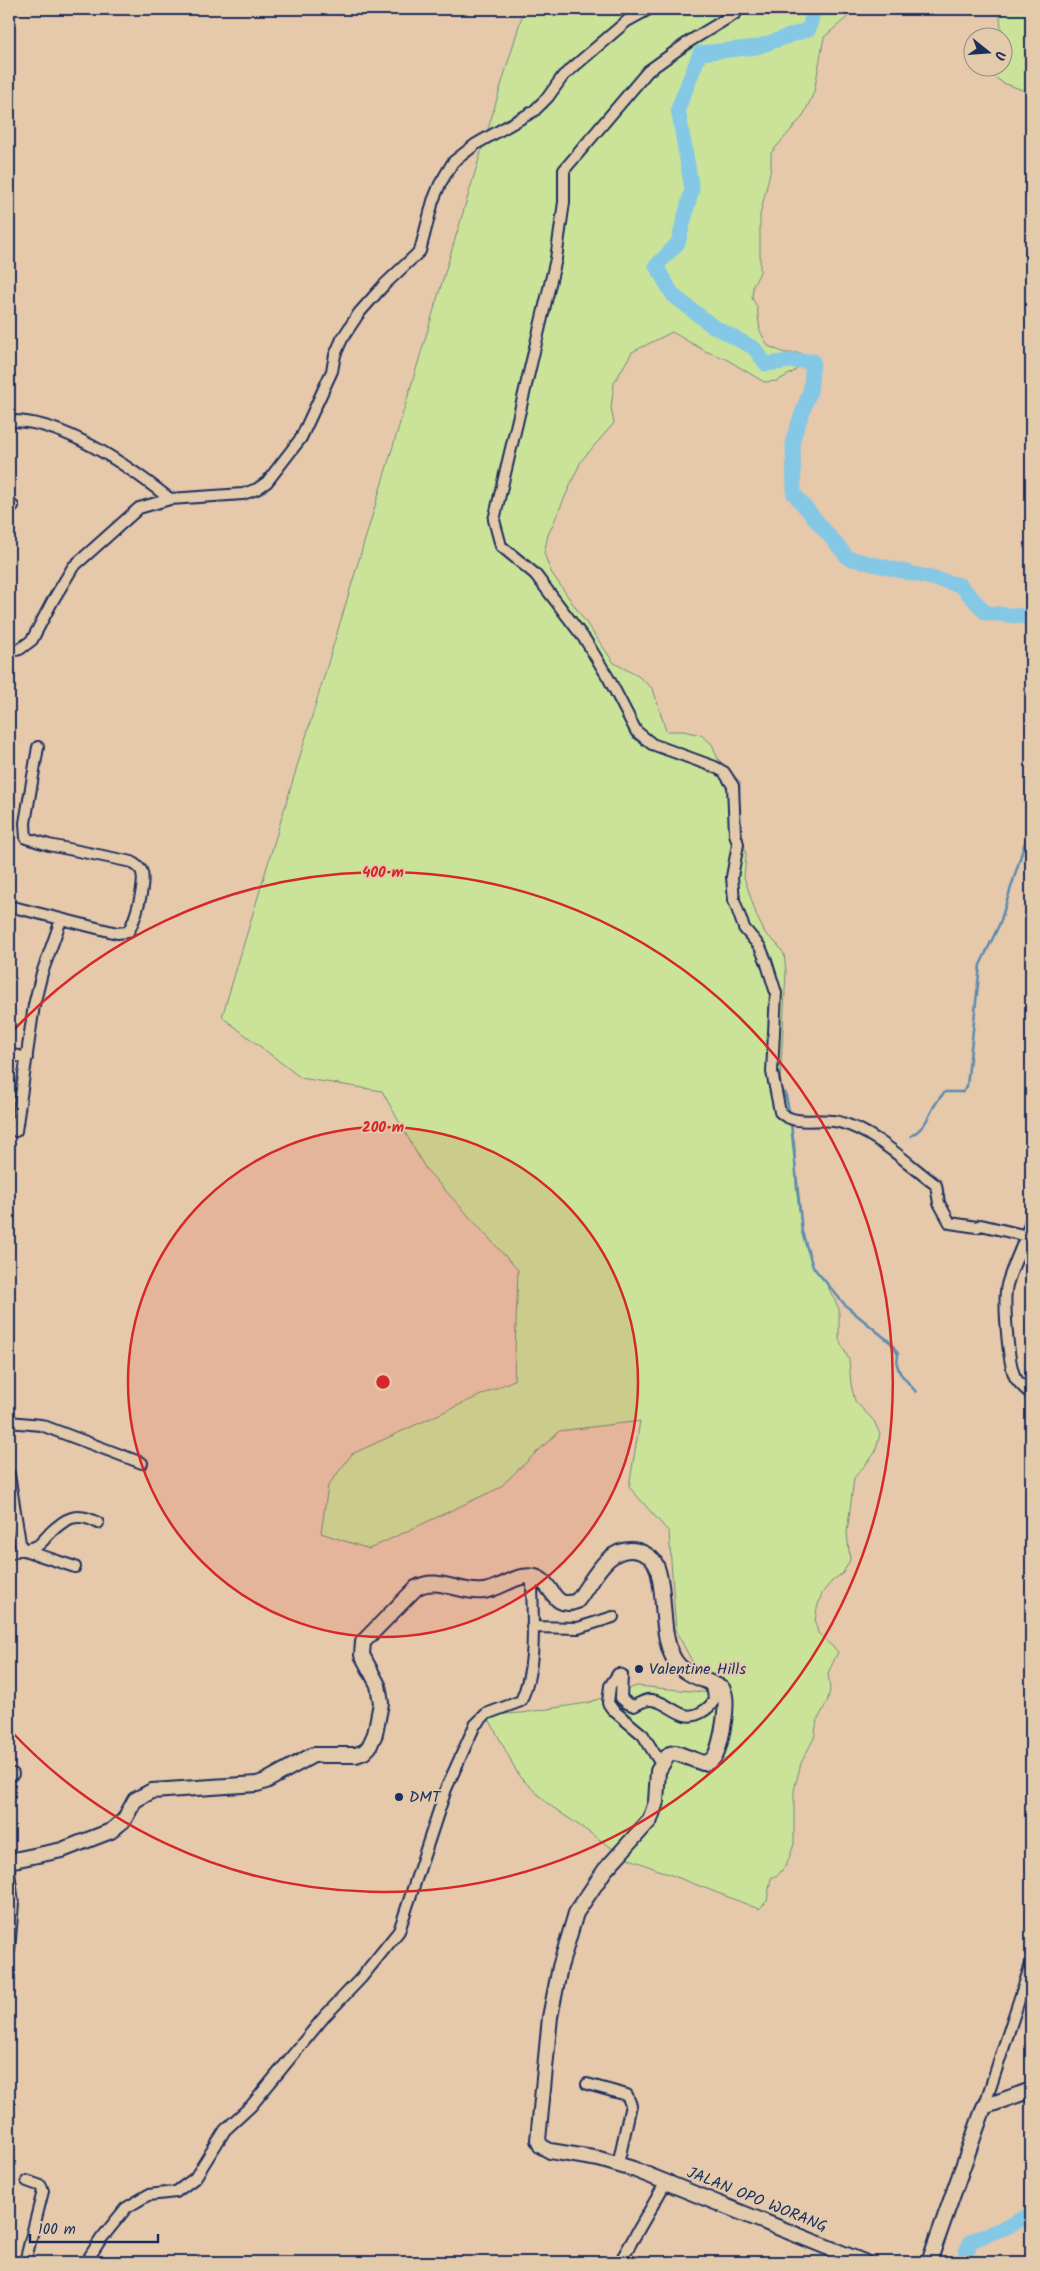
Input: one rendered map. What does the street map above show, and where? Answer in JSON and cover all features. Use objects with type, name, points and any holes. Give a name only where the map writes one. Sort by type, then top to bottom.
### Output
[{"type":"street","points":[[9,650],[20,649],[32,640],[73,567],[138,508],[170,499],[243,494],[257,489],[267,482],[300,438],[310,421],[332,371],[335,355],[355,320],[384,284],[420,250],[433,200],[453,162],[476,144],[534,110],[548,97],[563,76],[627,20],[649,9]]},
{"type":"street","points":[[737,9],[736,12],[648,71],[564,170],[564,202],[556,259],[494,520],[501,546],[535,574],[586,641],[609,679],[636,731],[652,744],[715,767],[724,772],[732,782],[735,834],[738,844],[732,877],[734,900],[744,928],[760,947],[776,993],[772,1072],[780,1112],[784,1116],[797,1121],[822,1120],[840,1122],[872,1135],[936,1185],[939,1203],[950,1223],[977,1227],[981,1225],[1027,1236]]},
{"type":"street","points":[[9,421],[38,424],[96,449],[137,472],[170,499]]},
{"type":"street","points":[[9,906],[117,933],[128,932],[137,914],[143,875],[140,868],[132,862],[49,845],[26,838],[25,824],[38,747]]},
{"type":"street","points":[[16,1131],[38,989],[61,920]]},
{"type":"street","points":[[9,1054],[27,1058]]},
{"type":"street","points":[[1031,1220],[1027,1236],[1009,1280],[1006,1304],[1007,1331],[1014,1376],[1031,1394]]},
{"type":"street","points":[[9,1422],[41,1425],[142,1463]]},
{"type":"street","points":[[9,1474],[22,1550]]},
{"type":"street","points":[[9,1554],[38,1545],[68,1519],[88,1517],[98,1523]]},
{"type":"street","points":[[22,1550],[75,1567]]},
{"type":"street","points":[[9,1861],[62,1850],[111,1831],[124,1820],[135,1800],[152,1791],[257,1784],[313,1755],[348,1756],[364,1752],[369,1747],[375,1734],[381,1703],[378,1684],[362,1655],[363,1642],[422,1584],[437,1584],[466,1590],[485,1591],[522,1577],[532,1576],[546,1584],[558,1600],[571,1603],[577,1601],[608,1559],[625,1551],[633,1550],[646,1554],[656,1565],[671,1653],[675,1661],[685,1671],[722,1688],[727,1698],[716,1754],[708,1763],[670,1754],[661,1764],[658,1772],[656,1802],[650,1820],[605,1870],[576,1913],[560,1966],[550,2017],[538,2133],[540,2144],[550,2151],[618,2164],[666,2182]]},
{"type":"street","points":[[89,2262],[90,2256],[101,2239],[126,2208],[148,2195],[176,2192],[195,2178],[225,2130],[251,2106],[324,2016],[361,1978],[400,1931],[446,1789],[475,1725],[486,1714],[521,1701],[531,1672],[532,1576]]},
{"type":"street","points":[[532,1627],[578,1628],[613,1617]]},
{"type":"street","points":[[661,1764],[643,1735],[611,1707],[608,1698],[613,1680],[618,1674],[622,1675],[621,1698],[630,1705],[634,1706],[646,1700],[654,1700],[686,1716],[693,1716],[709,1707],[714,1700],[713,1691],[708,1682]]},
{"type":"street","points":[[9,1871],[13,1903],[9,1951]]},
{"type":"street","points":[[929,2262],[984,2107],[1031,1964]]},
{"type":"street","points":[[587,2084],[627,2095],[630,2099],[631,2105],[618,2164]]},
{"type":"street","points":[[984,2107],[1031,2090]]},
{"type":"street","points":[[25,2262],[42,2190],[41,2186],[26,2181]]},
{"type":"street","name":"JALAN OPO WORANG","points":[[620,2262],[666,2182],[864,2262]]},
{"type":"green space","points":[[524,9],[869,9],[851,14],[824,37],[814,92],[803,116],[771,153],[771,168],[760,215],[760,272],[753,286],[752,298],[757,307],[760,331],[768,346],[785,353],[801,353],[803,356],[795,371],[777,381],[764,382],[726,359],[705,351],[672,332],[632,352],[614,383],[611,408],[614,423],[581,461],[548,535],[544,553],[551,572],[614,663],[638,676],[653,689],[666,731],[683,731],[701,735],[712,744],[718,759],[740,782],[739,815],[746,855],[744,877],[757,917],[765,933],[777,944],[784,954],[786,972],[780,1083],[789,1110],[795,1146],[796,1187],[802,1232],[813,1267],[826,1283],[839,1309],[839,1339],[849,1360],[851,1385],[855,1401],[874,1421],[880,1434],[875,1453],[854,1478],[847,1533],[850,1560],[843,1573],[832,1581],[822,1593],[817,1608],[815,1622],[818,1633],[838,1652],[828,1673],[830,1690],[827,1702],[817,1721],[814,1738],[801,1763],[794,1790],[794,1844],[787,1864],[779,1874],[771,1878],[767,1901],[759,1909],[625,1857],[548,1804],[519,1776],[487,1715],[522,1713],[587,1703],[637,1686],[733,1695],[700,1676],[676,1631],[669,1532],[629,1487],[640,1421],[559,1431],[499,1488],[369,1549],[321,1533],[328,1486],[352,1454],[514,1380],[518,1270],[425,1168],[382,1091],[301,1078],[222,1017]]},
{"type":"green space","points":[[999,9],[1031,9],[1031,93],[1003,83],[996,78],[1012,78],[1012,28],[1001,28]]},
{"type":"waterway","points":[[814,9],[809,29],[757,47],[700,53],[678,109],[692,189],[678,243],[656,266],[673,295],[711,325],[754,348],[766,364],[813,361],[810,391],[793,439],[794,494],[848,558],[960,585],[986,613],[1031,617]]},
{"type":"waterway","points":[[911,1136],[923,1126],[935,1104],[945,1092],[963,1092],[967,1086],[980,965],[1000,923],[1031,823]]},
{"type":"waterway","points":[[785,1092],[790,1115]]},
{"type":"waterway","points":[[791,1123],[802,1232],[813,1267],[846,1306],[891,1343],[898,1354],[897,1365],[900,1373],[916,1392]]},
{"type":"waterway","points":[[965,2262],[966,2252],[971,2241],[1009,2226],[1031,2214]]},
{"type":"place","name":"Valentine Hills","points":[[639,1669]]},
{"type":"place","name":"DMT","points":[[399,1797]]}]
